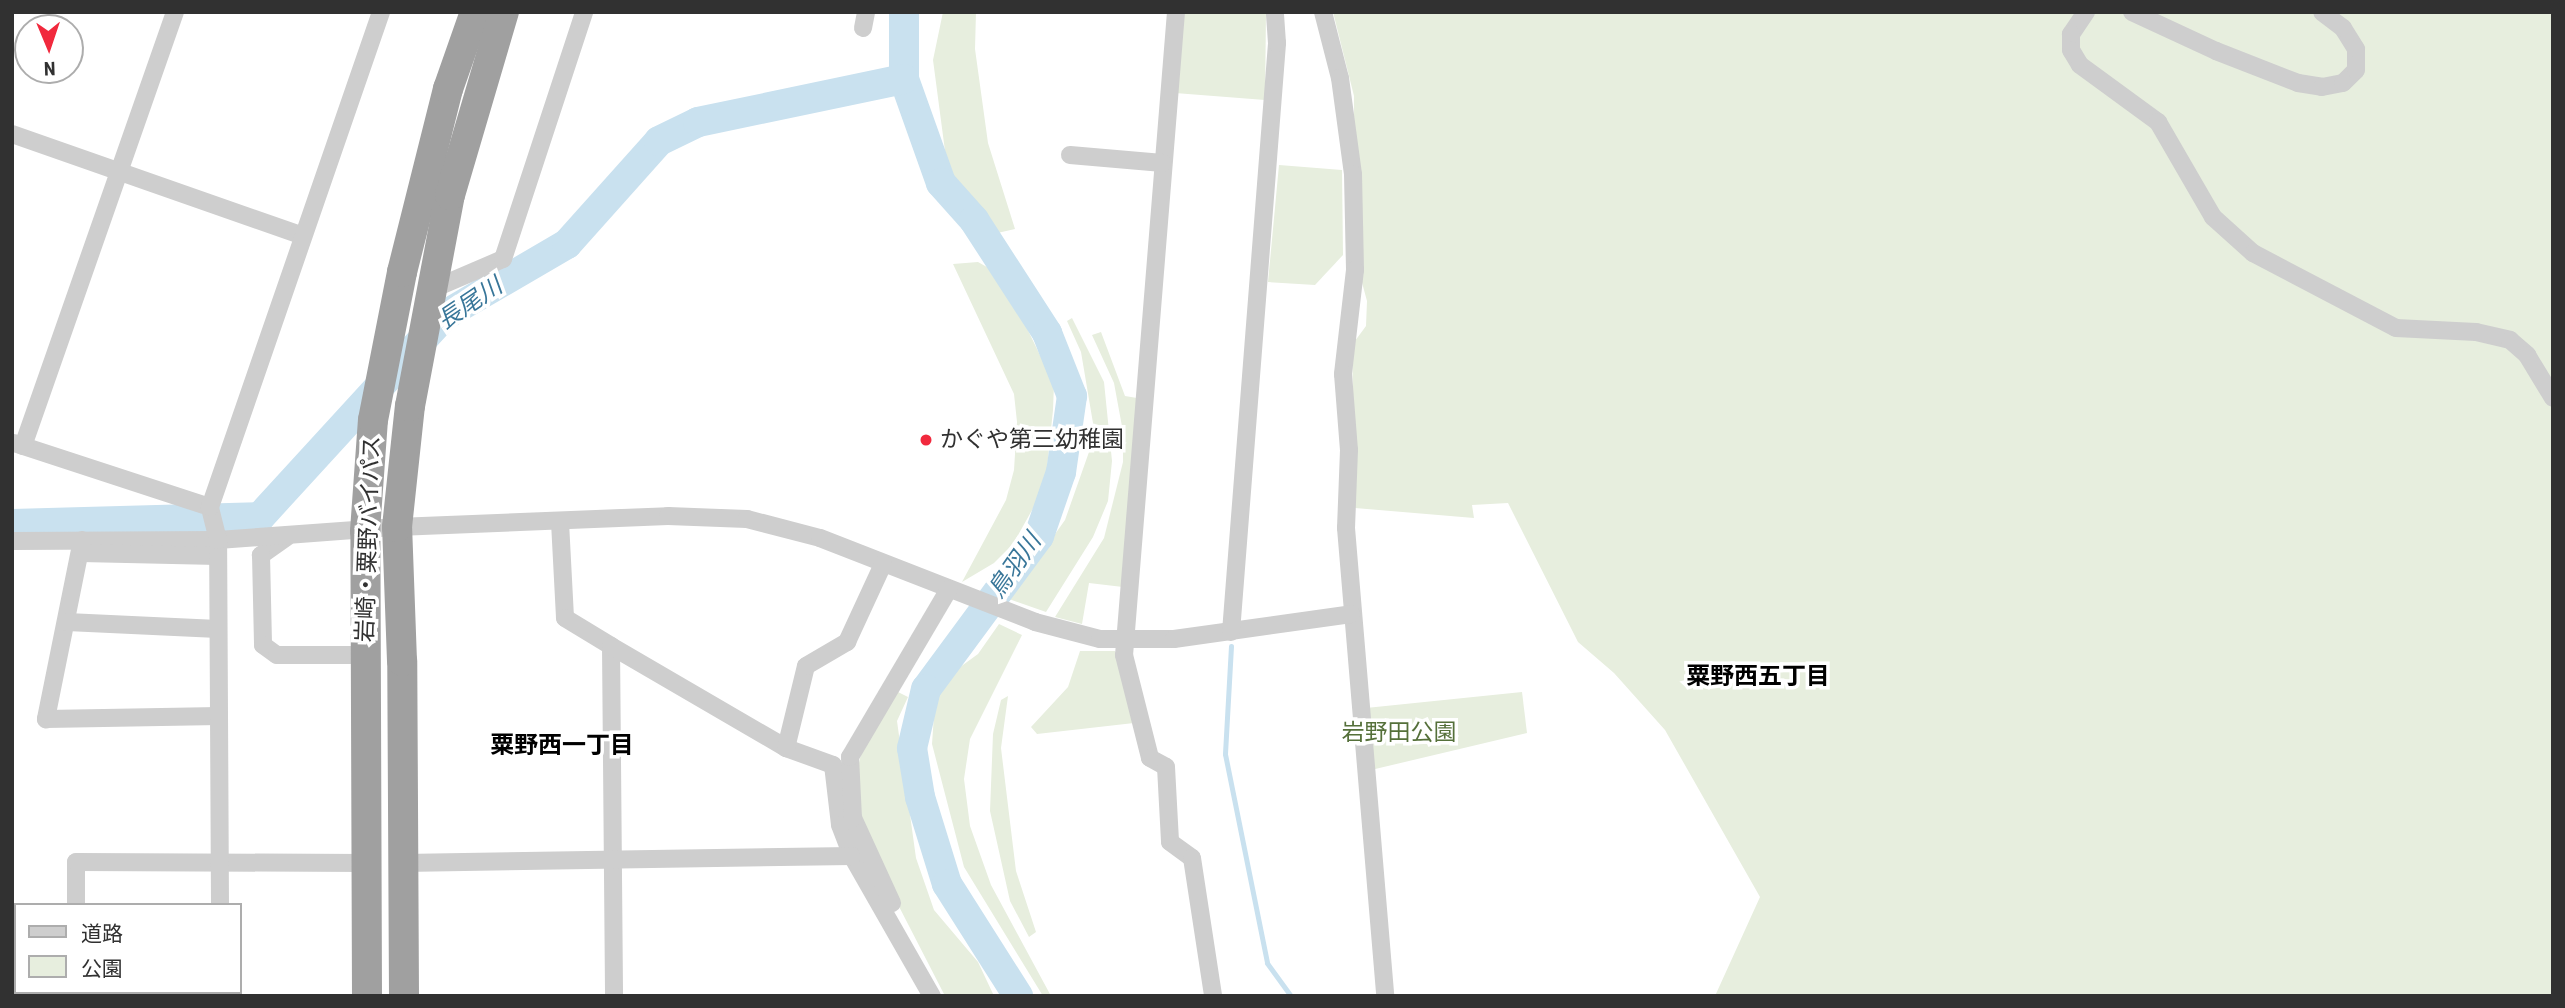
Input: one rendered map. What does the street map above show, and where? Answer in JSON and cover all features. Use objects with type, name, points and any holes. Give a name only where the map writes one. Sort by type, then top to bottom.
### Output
[{"type":"highway","name":"岩崎・粟野バイパス","points":[[367,996],[369,863],[365,531],[373,419],[448,89],[475,12]]},
{"type":"highway","name":"岩崎・粟野バイパス","points":[[404,996],[397,527],[414,384],[450,195],[504,12]]},
{"type":"street","points":[[175,12],[18,444],[210,507]]},
{"type":"street","points":[[220,903],[218,548],[210,507],[381,12]]},
{"type":"street","points":[[430,303],[503,258],[584,12]]},
{"type":"street","points":[[1177,12],[1124,640],[1132,694],[1150,758],[1166,767],[1170,842],[1192,858],[1213,996]]},
{"type":"street","points":[[1231,632],[1277,43],[1275,12]]},
{"type":"street","points":[[1323,12],[1340,78],[1353,174],[1355,270],[1343,374],[1351,614],[1385,996]]},
{"type":"street","points":[[2086,12],[2071,34],[2071,50],[2080,65],[2158,122],[2213,217],[2253,253],[2396,328],[2476,332],[2510,340],[2527,355],[2553,398]]},
{"type":"street","points":[[2132,12],[2216,51],[2298,83],[2322,86],[2343,83],[2356,70],[2356,49],[2349,38],[2322,12]]},
{"type":"street","points":[[12,134],[303,236]]},
{"type":"street","points":[[1070,155],[1163,163]]},
{"type":"street","points":[[12,541],[81,547],[218,548],[289,536],[397,527],[668,516],[747,519],[820,538],[1035,622],[1124,640],[1231,632],[1351,614]]},
{"type":"street","points":[[560,522],[565,618],[786,748],[833,765],[840,825],[852,856],[932,996]]},
{"type":"street","points":[[289,536],[261,555],[263,645],[276,654],[366,655]]},
{"type":"street","points":[[81,547],[46,719],[219,716]]},
{"type":"street","points":[[786,748],[806,666],[846,642],[883,564]]},
{"type":"street","points":[[898,937],[898,914],[853,818],[850,757],[952,590]]},
{"type":"street","points":[[67,622],[218,629]]},
{"type":"street","points":[[611,646],[614,996]]},
{"type":"street","points":[[403,863],[852,856]]},
{"type":"street","points":[[76,903],[76,862],[369,863]]},
{"type":"green space","points":[[943,12],[976,12],[975,49],[988,143],[1015,229],[993,234],[947,166],[933,60]]},
{"type":"green space","points":[[1183,12],[1266,12],[1265,100],[1175,93]]},
{"type":"green space","points":[[1333,12],[2553,12],[2553,996],[1715,996],[1760,897],[1665,730],[1614,673],[1578,642],[1508,503],[1472,505],[1474,518],[1355,508],[1352,345],[1366,326],[1367,301],[1354,253],[1354,96]]},
{"type":"green space","points":[[1279,165],[1342,170],[1343,255],[1315,285],[1268,282]]},
{"type":"green space","points":[[978,262],[1001,275],[1054,384],[1053,410],[1046,478],[1036,503],[1013,544],[994,563],[962,582],[1006,500],[1014,470],[1017,422],[1014,394],[953,264]]},
{"type":"green space","points":[[1072,318],[1104,382],[1112,461],[1108,501],[1093,537],[1046,612],[1009,599],[1065,520],[1095,435],[1081,352],[1067,321]]},
{"type":"green space","points":[[1101,332],[1125,396],[1137,398],[1123,587],[1089,583],[1082,624],[1055,617],[1104,538],[1123,462],[1123,432],[1114,383],[1092,335]]},
{"type":"green space","points":[[999,624],[1022,635],[970,739],[964,779],[970,826],[991,885],[1051,996],[1043,996],[964,867],[932,744],[935,701],[956,670],[978,654]]},
{"type":"green space","points":[[1080,651],[1115,651],[1134,723],[1037,734],[1031,727],[1068,687]]},
{"type":"green space","points":[[898,692],[908,697],[897,721],[916,858],[934,910],[978,962],[994,996],[945,996],[873,856],[861,818],[855,782],[863,744]]},
{"type":"green space","name":"岩野田公園","points":[[1522,692],[1527,733],[1371,770],[1366,708]]},
{"type":"green space","points":[[1008,696],[1001,748],[1016,871],[1036,932],[1029,937],[1010,901],[990,811],[993,734],[1001,700]]},
{"type":"waterway","name":"鳥羽川","points":[[904,12],[904,79],[941,183],[974,220],[1047,333],[1072,396],[1061,472],[1039,536],[926,689],[912,748],[920,797],[947,884],[1018,996]]},
{"type":"waterway","name":"長尾川","points":[[12,524],[260,517],[445,315],[567,244],[659,141],[698,122],[904,79]]},
{"type":"waterway","points":[[1231,646],[1225,754],[1267,963],[1291,996]]},
{"type":"place","name":"かぐや第三幼稚園","points":[[926,440]]},
{"type":"district","name":"粟野西五丁目","points":[[1758,677]]},
{"type":"district","name":"粟野西一丁目","points":[[562,746]]}]
